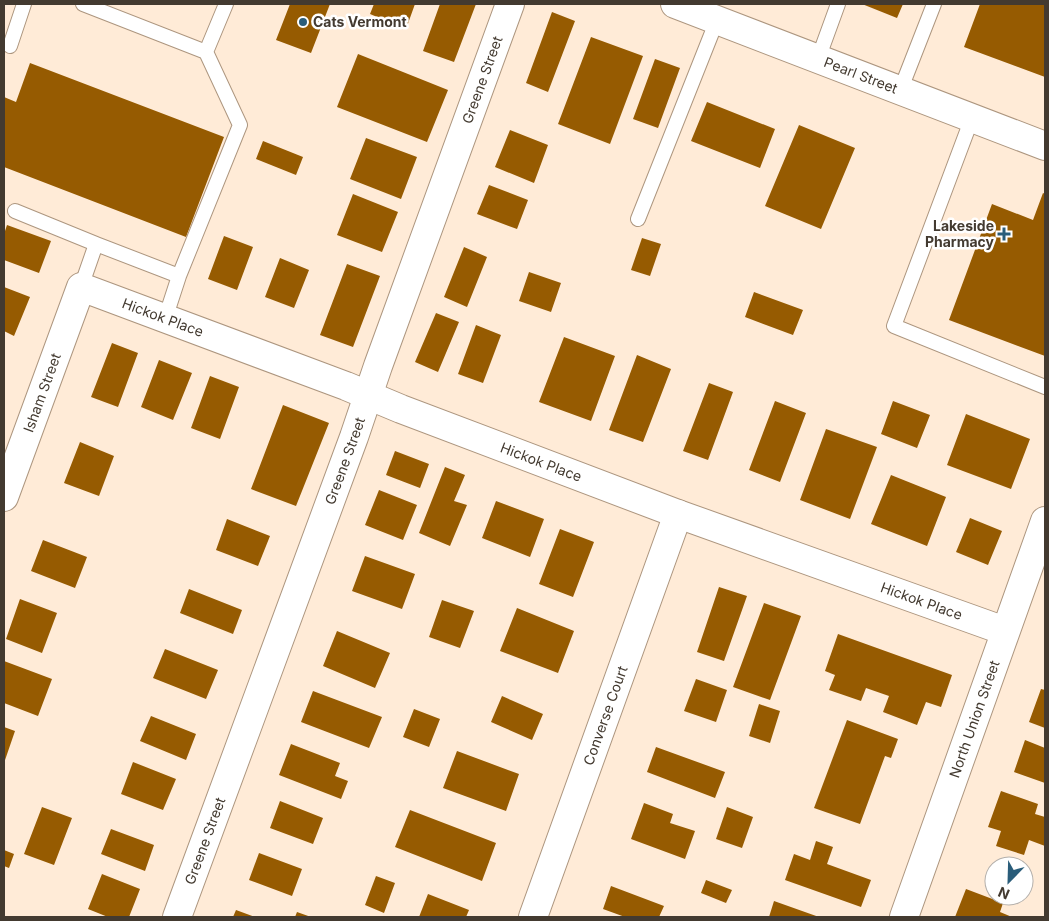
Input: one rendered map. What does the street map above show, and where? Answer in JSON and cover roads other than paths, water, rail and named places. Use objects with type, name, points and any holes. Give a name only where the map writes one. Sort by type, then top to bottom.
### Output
[{"type":"street","name":"Greene Street","points":[[177,917],[510,4]]},
{"type":"street","name":"Pearl Street","points":[[675,4],[1045,146]]},
{"type":"street","name":"Hickok Place","points":[[81,287],[678,514],[1005,631]]},
{"type":"street","name":"Isham Street","points":[[4,497],[81,287]]},
{"type":"street","name":"Converse Court","points":[[534,917],[678,514]]},
{"type":"street","name":"North Union Street","points":[[904,917],[1045,521]]},
{"type":"lane","points":[[10,46],[24,4]]},
{"type":"lane","points":[[83,4],[206,52],[240,125],[179,276],[165,319]]},
{"type":"lane","points":[[206,52],[226,4]]},
{"type":"lane","points":[[818,58],[838,4]]},
{"type":"lane","points":[[900,91],[934,4]]},
{"type":"lane","points":[[638,219],[717,20]]},
{"type":"lane","points":[[972,118],[894,326],[1045,387]]},
{"type":"lane","points":[[15,210],[179,276]]},
{"type":"lane","points":[[81,287],[96,244]]},
{"type":"place","name":"Cats Vermont","points":[[303,22]]},
{"type":"place","name":"Lakeside Pharmacy","points":[[1004,234]]}]
